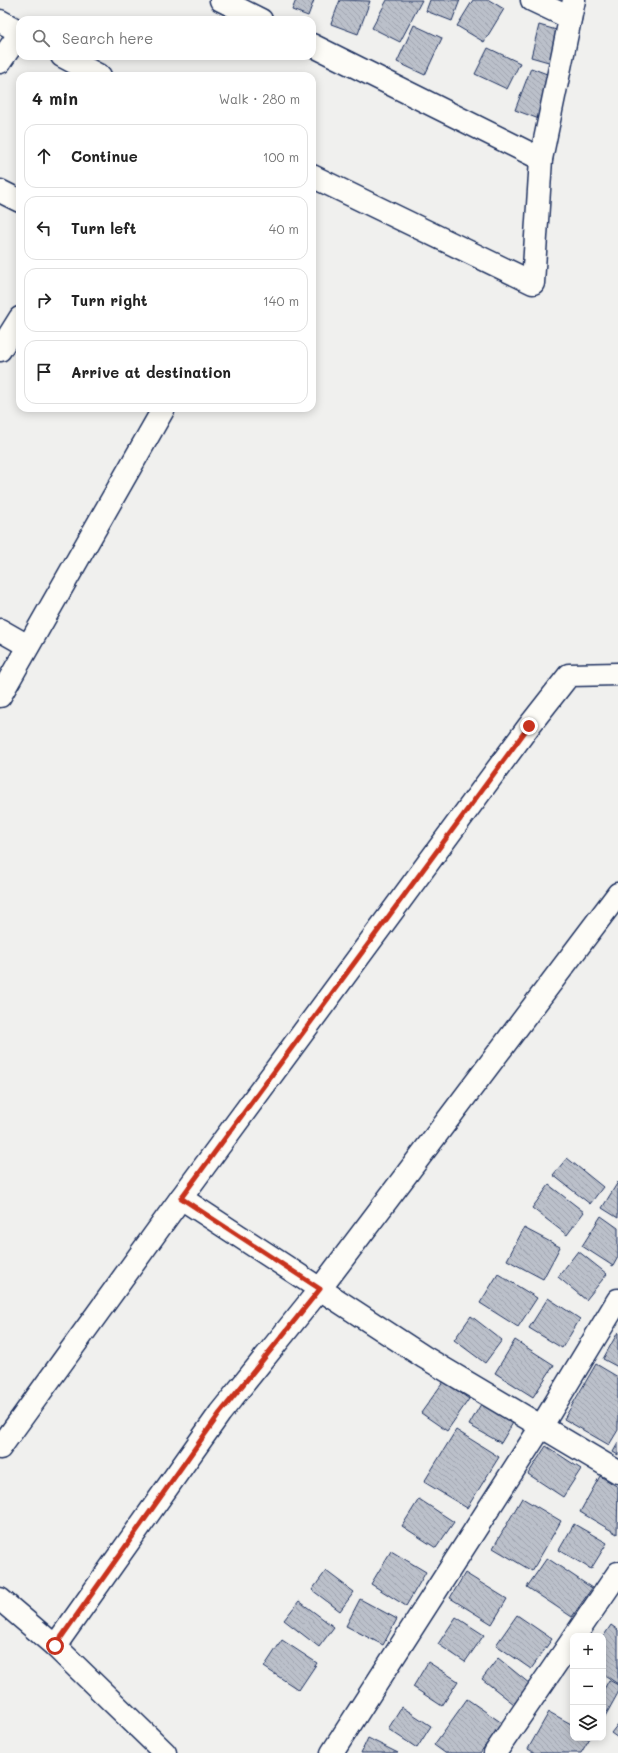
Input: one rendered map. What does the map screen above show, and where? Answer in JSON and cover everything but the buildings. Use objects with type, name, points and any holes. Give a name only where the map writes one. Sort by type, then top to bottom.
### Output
[{"type":"street","points":[[221,0],[254,16]]},
{"type":"street","points":[[316,178],[533,283],[541,159],[572,9],[532,0]]},
{"type":"street","points":[[0,21],[16,31]]},
{"type":"street","points":[[0,62],[16,39]]},
{"type":"street","points":[[316,47],[541,159]]},
{"type":"street","points":[[70,60],[92,72]]},
{"type":"street","points":[[0,191],[16,199]]},
{"type":"street","points":[[0,350],[16,324]]},
{"type":"street","points":[[0,696],[162,412]]},
{"type":"street","points":[[0,630],[28,646]]},
{"type":"street","points":[[0,1448],[181,1198],[529,726],[569,676],[618,674]]},
{"type":"street","points":[[55,1646],[220,1413],[320,1289],[618,894]]},
{"type":"street","points":[[181,1198],[424,1357],[618,1472]]},
{"type":"street","points":[[332,1753],[541,1426],[618,1300]]},
{"type":"street","points":[[577,1633],[618,1573]]},
{"type":"street","points":[[0,1599],[55,1646],[165,1753]]},
{"type":"street","points":[[495,1753],[570,1643]]},
{"type":"route","points":[[55,1646],[220,1413],[320,1289],[181,1198],[529,726]]}]
